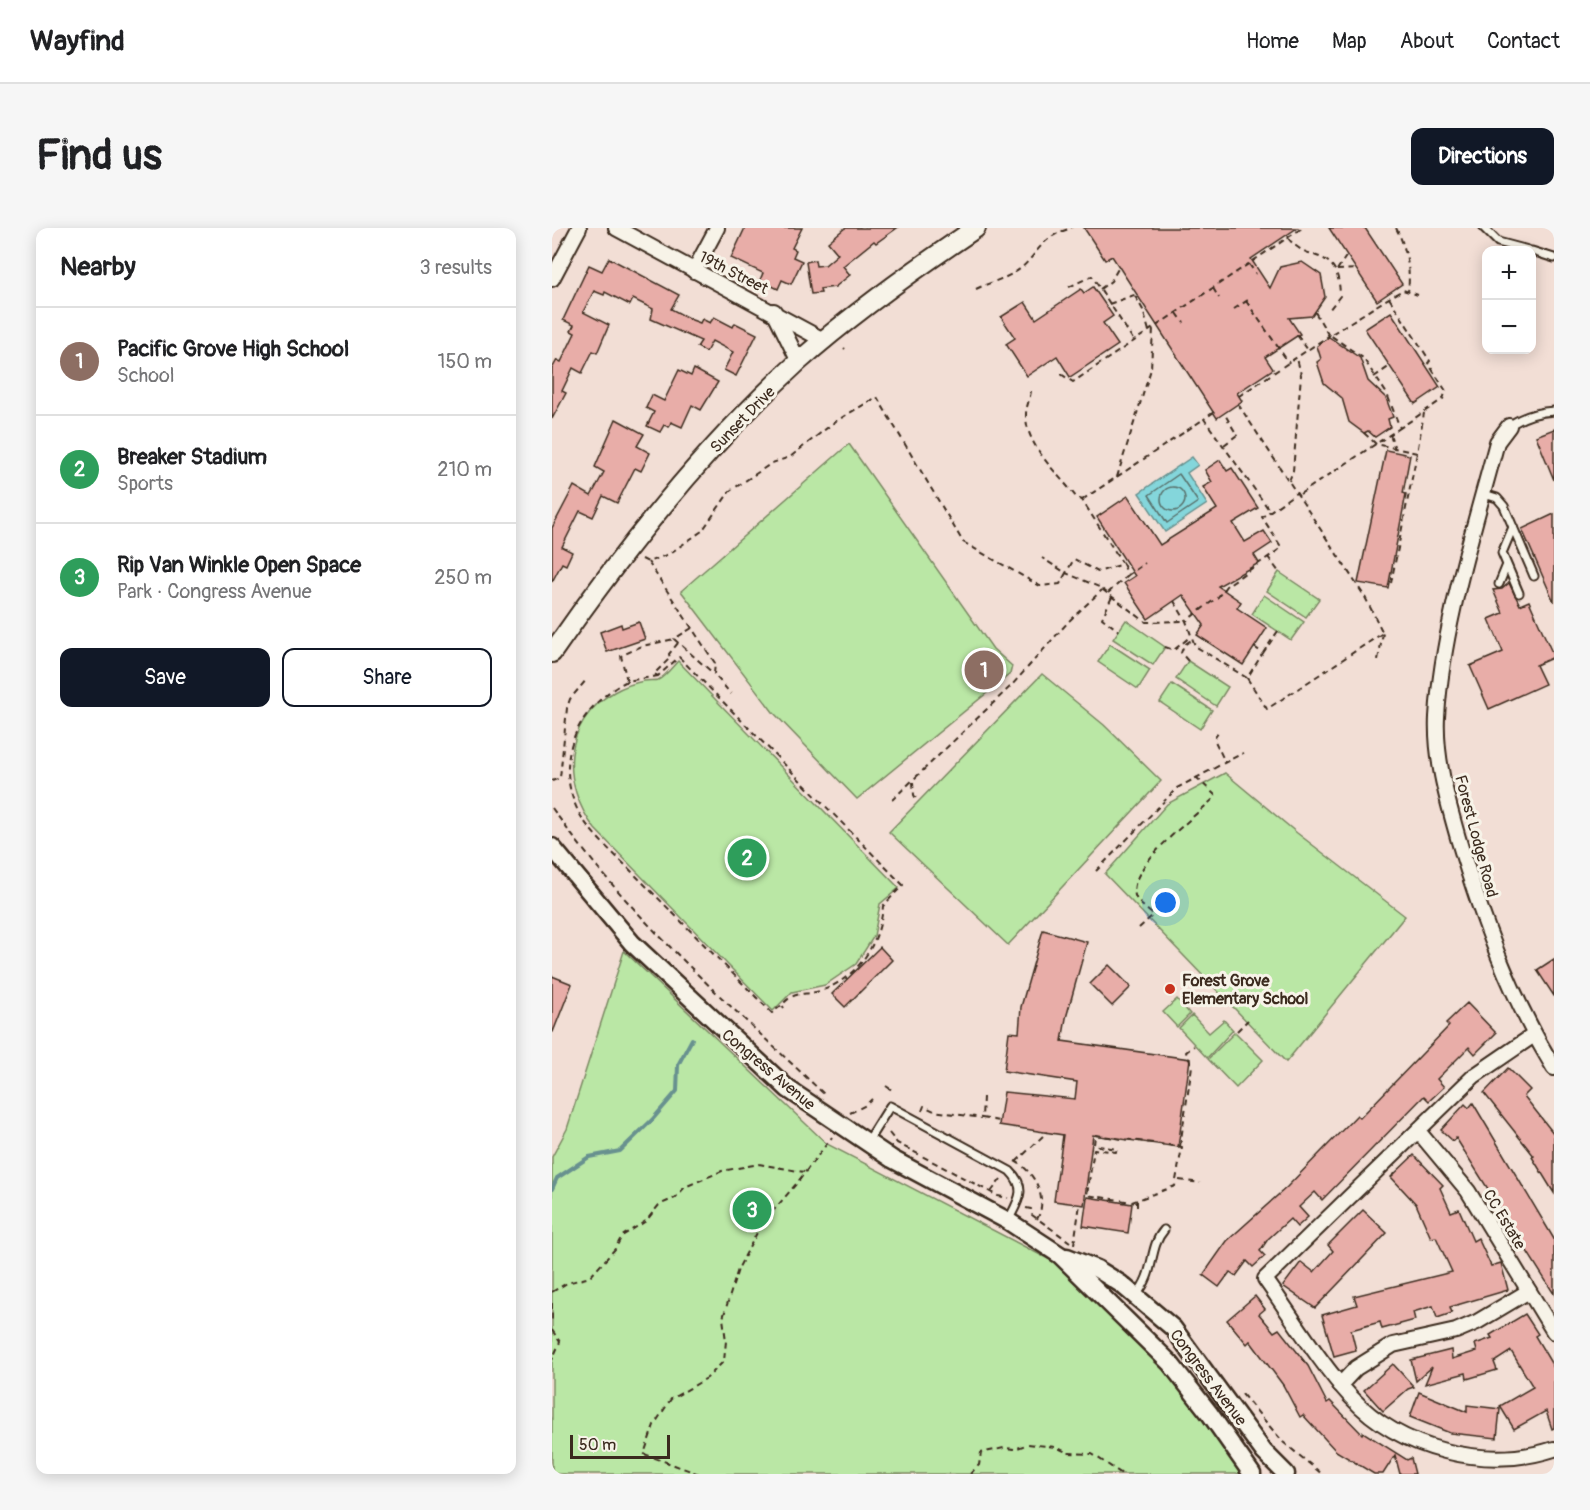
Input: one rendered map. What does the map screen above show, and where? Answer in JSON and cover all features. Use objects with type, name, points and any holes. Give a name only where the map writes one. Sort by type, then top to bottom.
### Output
[{"type":"main road","name":"Sunset Drive","points":[[552,653],[642,531],[707,455],[799,362],[932,257],[976,228]]},
{"type":"street","points":[[552,279],[579,228]]},
{"type":"street","name":"19th Street","points":[[616,228],[774,311],[825,341]]},
{"type":"street","points":[[694,270],[717,228]]},
{"type":"street","name":"19th Street","points":[[774,311],[799,362]]},
{"type":"street","name":"Forest Lodge Road","points":[[1509,426],[1497,442],[1447,640],[1437,737],[1445,792],[1479,907],[1516,1000],[1554,1068]]},
{"type":"street","name":"Congress Avenue","points":[[552,847],[632,944],[765,1071],[867,1143],[1008,1221],[1060,1255],[1170,1363],[1210,1414],[1252,1474]]},
{"type":"street","points":[[1534,1035],[1474,1077],[1265,1279],[1340,1385],[1353,1399],[1385,1424],[1427,1446],[1450,1453],[1499,1457],[1521,1456],[1554,1449]]},
{"type":"street","name":"CC Estate","points":[[1419,1131],[1468,1191],[1554,1332]]},
{"type":"street","name":"Congress Avenue","points":[[1060,1255],[1097,1269],[1135,1296],[1181,1338],[1264,1452],[1286,1474]]},
{"type":"street","points":[[1340,1385],[1356,1368],[1393,1345],[1434,1337],[1467,1326],[1529,1291]]},
{"type":"lane","points":[[1484,228],[1498,242],[1512,246]]},
{"type":"lane","points":[[1536,253],[1554,258]]},
{"type":"lane","points":[[1509,426],[1518,419],[1538,412],[1554,411]]},
{"type":"lane","points":[[1484,494],[1497,498],[1504,506],[1534,576]]},
{"type":"lane","points":[[1513,527],[1502,553],[1519,593]]},
{"type":"lane","points":[[1499,584],[1506,567]]},
{"type":"lane","points":[[867,1143],[890,1106],[1010,1171],[1018,1179],[1022,1194],[1008,1221]]},
{"type":"lane","points":[[1135,1296],[1145,1283],[1152,1267],[1156,1242],[1164,1230]]},
{"type":"path","points":[[976,289],[1013,274],[1026,263],[1041,243],[1058,232],[1072,228]]},
{"type":"path","points":[[1061,374],[1073,382],[1302,228]]},
{"type":"path","points":[[1396,228],[1406,255],[1410,278],[1408,292]]},
{"type":"path","points":[[1288,237],[1295,247],[1323,258],[1337,270],[1341,296],[1329,310]]},
{"type":"path","points":[[1337,270],[1347,255]]},
{"type":"path","points":[[1249,264],[1256,274]]},
{"type":"path","points":[[1100,290],[1111,281],[1119,267]]},
{"type":"path","points":[[1337,270],[1356,268]]},
{"type":"path","points":[[1069,287],[1092,276],[1134,341]]},
{"type":"path","points":[[1213,288],[1219,298]]},
{"type":"path","points":[[1239,396],[1402,290],[1418,295]]},
{"type":"path","points":[[1109,304],[1136,295],[1149,332]]},
{"type":"path","points":[[1042,558],[1066,573],[1107,593],[1146,622],[1186,621],[1218,597],[1226,585],[1268,557],[1280,545],[1262,517],[1443,399],[1445,388],[1389,298]]},
{"type":"path","points":[[1234,309],[1247,301],[1289,363]]},
{"type":"path","points":[[1177,312],[1184,322]]},
{"type":"path","points":[[1315,312],[1330,335],[1363,357],[1387,394],[1400,428]]},
{"type":"path","points":[[1117,477],[1150,369],[1153,328]]},
{"type":"path","points":[[1297,335],[1308,351]]},
{"type":"path","points":[[1289,481],[1293,471],[1301,375],[1297,358]]},
{"type":"path","points":[[1374,377],[1390,366]]},
{"type":"path","points":[[1032,392],[1026,414],[1029,432],[1051,466],[1082,500],[1128,575]]},
{"type":"path","points":[[648,562],[669,554],[702,531],[730,491],[772,464],[790,457],[836,421],[877,397],[963,542],[1040,586],[1060,584],[1074,559],[1098,572],[1123,564]]},
{"type":"path","points":[[1239,404],[1365,597],[1383,633],[1378,660]]},
{"type":"path","points":[[1082,500],[1214,412]]},
{"type":"path","points":[[1391,583],[1424,412]]},
{"type":"path","points":[[1223,445],[1237,435],[1224,413]]},
{"type":"path","points":[[1204,419],[1270,511]]},
{"type":"path","points":[[1364,433],[1376,444],[1417,453]]},
{"type":"path","points":[[1390,434],[1395,448]]},
{"type":"path","points":[[1268,557],[1279,572]]},
{"type":"path","points":[[642,559],[648,562],[715,663],[714,674]]},
{"type":"path","points":[[1107,593],[1145,563]]},
{"type":"path","points":[[892,800],[1012,685],[1069,621],[1102,590]]},
{"type":"path","points":[[1112,597],[1102,618],[1119,631]]},
{"type":"path","points":[[1174,602],[1186,621],[1195,646],[1247,678],[1267,709],[1383,633]]},
{"type":"path","points":[[627,681],[621,656],[642,646],[674,639],[692,628]]},
{"type":"path","points":[[1247,678],[1278,631]]},
{"type":"path","points":[[1165,647],[1174,650],[1192,637]]},
{"type":"path","points":[[1188,661],[1181,653],[1184,645],[1192,637]]},
{"type":"path","points":[[674,639],[714,674],[730,694]]},
{"type":"path","points":[[658,676],[654,674],[670,658],[669,654],[678,643]]},
{"type":"path","points":[[1254,647],[1263,653]]},
{"type":"path","points":[[679,657],[903,885],[883,906],[882,919],[872,951],[840,982],[826,989],[790,995],[783,1007],[772,1013],[612,852],[579,813],[569,787],[567,772],[572,735],[583,716],[600,697],[627,681],[658,676],[679,657]]},
{"type":"path","points":[[552,781],[560,778],[567,708],[570,699],[586,680]]},
{"type":"path","points":[[1218,732],[1215,739],[1225,762]]},
{"type":"path","points":[[1096,871],[1177,788],[1243,753]]},
{"type":"path","points":[[1139,928],[1153,915],[1136,899],[1135,891],[1136,882],[1150,856],[1216,796],[1196,777]]},
{"type":"path","points":[[914,781],[914,795],[918,802]]},
{"type":"path","points":[[552,808],[590,860],[655,934],[829,1098]]},
{"type":"path","points":[[1237,1031],[1248,1020]]},
{"type":"path","points":[[1180,1146],[1095,1135],[1094,1145],[1117,1149],[1116,1152],[1094,1149],[1087,1195],[1132,1202],[1161,1190],[1172,1189],[1178,1180],[1180,1146],[1192,1066],[1186,1052],[1194,1046]]},
{"type":"path","points":[[886,1086],[892,1090]]},
{"type":"path","points":[[982,1118],[983,1097]]},
{"type":"path","points":[[857,1116],[848,1114],[872,1099]]},
{"type":"path","points":[[921,1111],[924,1106],[934,1111],[999,1121]]},
{"type":"path","points":[[699,1474],[644,1454],[650,1434],[671,1399],[707,1378],[724,1361],[726,1341],[723,1318],[738,1269],[760,1225],[840,1126]]},
{"type":"path","points":[[1016,1162],[1047,1132]]},
{"type":"path","points":[[889,1133],[897,1143],[991,1192],[1008,1198]]},
{"type":"path","points":[[552,1292],[567,1283],[590,1277],[615,1249],[622,1236],[646,1221],[659,1205],[675,1198],[685,1187],[722,1171],[759,1164],[804,1172]]},
{"type":"path","points":[[991,1192],[1003,1177]]},
{"type":"path","points":[[1178,1180],[1200,1183]]},
{"type":"path","points":[[1137,1200],[1137,1207]]},
{"type":"path","points":[[1074,1244],[1080,1204]]},
{"type":"path","points":[[1026,1208],[1031,1209],[1032,1215],[1051,1228]]},
{"type":"path","points":[[552,1304],[552,1320]]},
{"type":"path","points":[[552,1330],[560,1342],[552,1360]]},
{"type":"path","points":[[1236,1388],[1283,1442],[1322,1474]]},
{"type":"path","points":[[970,1474],[979,1465],[981,1453],[1004,1448],[1015,1449],[1028,1444],[1056,1448],[1068,1453],[1092,1454],[1122,1474]]},
{"type":"green space","points":[[849,444],[993,649],[1012,666],[1010,674],[857,799],[773,712],[681,591]]},
{"type":"green space","points":[[1279,572],[1319,599],[1306,617],[1267,591]]},
{"type":"green space","points":[[1264,595],[1304,622],[1291,640],[1252,614]]},
{"type":"green space","points":[[1126,620],[1165,647],[1153,665],[1113,639]]},
{"type":"green space","points":[[1110,644],[1150,670],[1138,689],[1098,662]]},
{"type":"green space","points":[[678,661],[899,888],[880,904],[874,936],[856,964],[825,985],[792,992],[773,1011],[595,829],[576,793],[572,774],[572,755],[576,737],[584,720],[597,705],[614,692],[636,683],[658,680]]},
{"type":"green space","points":[[1188,661],[1228,687],[1216,706],[1176,679]]},
{"type":"green space","points":[[1042,674],[1104,725],[1161,781],[1008,945],[889,832]]},
{"type":"green space","points":[[1172,684],[1212,710],[1200,729],[1160,702]]},
{"type":"green space","points":[[1225,773],[1297,833],[1405,916],[1286,1062],[1105,874],[1167,804]]},
{"type":"green space","points":[[624,951],[827,1144],[1054,1262],[1128,1324],[1252,1474],[552,1474],[552,1157],[567,1129]]},
{"type":"green space","points":[[1177,999],[1190,1014],[1177,1027],[1163,1012]]},
{"type":"green space","points":[[1192,1015],[1209,1033],[1224,1020],[1233,1030],[1207,1058],[1179,1028]]},
{"type":"green space","points":[[1235,1032],[1263,1060],[1236,1088],[1208,1059]]},
{"type":"water","points":[[1192,457],[1198,465],[1187,473],[1207,504],[1165,532],[1139,493]]},
{"type":"building","points":[[745,228],[802,228],[792,248],[796,250],[793,257],[802,261],[791,284],[782,280],[778,289],[760,280],[763,273],[731,258]]},
{"type":"building","points":[[845,228],[897,228],[876,243],[874,241],[843,266],[850,275],[835,287],[820,289],[821,293],[811,294],[806,262],[815,260],[816,266],[825,265],[838,254],[828,242]]},
{"type":"building","points":[[1084,228],[1297,228],[1251,259],[1270,288],[1280,267],[1302,262],[1321,275],[1325,297],[1312,316],[1289,318],[1300,334],[1265,357],[1273,369],[1237,393],[1242,401],[1217,418],[1112,256],[1105,260]]},
{"type":"building","points":[[1329,228],[1365,228],[1402,284],[1377,301]]},
{"type":"building","points":[[609,258],[679,295],[671,309],[692,320],[700,323],[702,319],[710,323],[714,317],[733,327],[735,323],[757,334],[736,376],[724,370],[733,352],[712,341],[706,352],[697,347],[701,341],[651,319],[653,309],[633,299],[630,305],[605,292],[604,295],[594,291],[583,312],[609,325],[597,353],[593,351],[582,373],[573,368],[562,391],[566,393],[552,419],[552,369],[557,360],[561,362],[575,333],[571,331],[574,325],[563,320],[589,265],[602,271]]},
{"type":"building","points":[[1093,287],[1113,316],[1103,323],[1118,345],[1070,377],[1057,356],[1027,376],[1006,344],[1015,338],[1001,317],[1025,302],[1036,319],[1081,289],[1084,293]]},
{"type":"building","points":[[1391,312],[1440,387],[1415,404],[1365,329]]},
{"type":"building","points":[[1329,337],[1360,358],[1368,381],[1386,398],[1393,417],[1388,419],[1390,427],[1375,437],[1368,431],[1364,433],[1349,422],[1342,398],[1324,383],[1317,362],[1321,359],[1317,346]]},
{"type":"building","points":[[694,369],[718,382],[701,410],[692,405],[682,427],[671,422],[669,427],[664,425],[660,432],[647,426],[654,412],[646,408],[652,395],[664,401],[679,370],[691,376]]},
{"type":"building","points":[[616,419],[644,434],[637,446],[650,453],[641,471],[635,468],[617,503],[603,496],[593,517],[580,511],[562,547],[572,552],[566,565],[562,563],[552,582],[552,528],[574,486],[591,496],[604,472],[595,467]]},
{"type":"building","points":[[1554,429],[1554,480],[1536,436]]},
{"type":"building","points":[[1386,450],[1410,455],[1403,493],[1406,494],[1388,588],[1358,583]]},
{"type":"building","points":[[1220,460],[1227,471],[1232,468],[1258,508],[1233,523],[1245,542],[1264,531],[1272,543],[1254,555],[1259,563],[1218,586],[1241,602],[1237,608],[1267,628],[1243,665],[1197,635],[1204,625],[1183,595],[1148,619],[1124,583],[1135,576],[1097,517],[1128,496],[1160,545],[1217,509],[1203,487],[1212,482],[1205,470]]},
{"type":"building","points":[[1554,514],[1554,602],[1522,529]]},
{"type":"building","points":[[1509,583],[1520,605],[1529,601],[1554,657],[1536,665],[1545,684],[1489,709],[1470,666],[1503,652],[1489,619],[1503,613],[1493,590],[1502,589]]},
{"type":"building","points":[[639,622],[645,639],[607,652],[600,632],[621,624],[622,628]]},
{"type":"building","points":[[1043,930],[1087,942],[1062,1041],[1190,1059],[1178,1147],[1093,1135],[1084,1205],[1054,1201],[1063,1135],[999,1125],[1004,1092],[1075,1099],[1077,1082],[1004,1071],[1009,1032],[1019,1033],[1021,1007]]},
{"type":"building","points":[[880,947],[892,960],[845,1007],[832,994]]},
{"type":"building","points":[[1554,959],[1554,996],[1537,970]]},
{"type":"building","points":[[1109,965],[1131,987],[1112,1006],[1090,984]]},
{"type":"building","points":[[552,976],[572,984],[553,1032],[552,1032]]},
{"type":"building","points":[[1467,1003],[1496,1033],[1475,1054],[1469,1047],[1437,1079],[1444,1087],[1429,1101],[1424,1096],[1322,1200],[1315,1192],[1299,1207],[1308,1217],[1297,1227],[1290,1219],[1268,1239],[1260,1251],[1265,1256],[1253,1267],[1247,1261],[1236,1276],[1230,1272],[1219,1287],[1203,1275],[1227,1241],[1287,1187],[1357,1115],[1360,1118],[1449,1026],[1446,1023]]},
{"type":"building","points":[[1508,1068],[1530,1090],[1524,1096],[1554,1134],[1554,1193],[1532,1157],[1534,1156],[1484,1093]]},
{"type":"building","points":[[1473,1103],[1554,1239],[1554,1294],[1456,1138],[1453,1141],[1441,1130],[1465,1104],[1469,1108]]},
{"type":"building","points":[[1414,1155],[1443,1185],[1440,1188],[1451,1212],[1459,1209],[1473,1241],[1478,1238],[1491,1266],[1501,1263],[1508,1290],[1450,1307],[1452,1313],[1437,1318],[1433,1306],[1413,1312],[1415,1320],[1382,1329],[1380,1322],[1351,1330],[1356,1350],[1334,1356],[1322,1315],[1357,1305],[1354,1296],[1452,1272],[1436,1237],[1431,1238],[1416,1204],[1391,1177]]},
{"type":"building","points":[[1087,1197],[1132,1204],[1128,1233],[1083,1226]]},
{"type":"building","points":[[1363,1210],[1387,1233],[1315,1308],[1283,1286],[1301,1262],[1314,1272],[1333,1251],[1328,1245]]},
{"type":"building","points":[[1255,1296],[1265,1309],[1259,1314],[1274,1332],[1279,1329],[1308,1366],[1327,1403],[1330,1401],[1362,1434],[1363,1432],[1407,1460],[1411,1458],[1415,1474],[1400,1474],[1395,1455],[1383,1474],[1374,1474],[1336,1451],[1303,1415],[1300,1417],[1283,1385],[1250,1341],[1247,1344],[1227,1320]]},
{"type":"building","points":[[1525,1314],[1538,1334],[1535,1336],[1554,1368],[1554,1428],[1552,1429],[1546,1411],[1514,1429],[1500,1406],[1533,1387],[1511,1351],[1494,1362],[1497,1370],[1467,1379],[1466,1373],[1425,1384],[1432,1367],[1416,1381],[1411,1360],[1451,1350],[1452,1359],[1477,1351],[1475,1344],[1492,1338],[1490,1335]]},
{"type":"building","points":[[1393,1364],[1414,1387],[1408,1389],[1383,1411],[1364,1390]]},
{"type":"building","points":[[1419,1392],[1467,1412],[1467,1405],[1500,1409],[1497,1438],[1450,1433],[1410,1417]]},
{"type":"waterway","points":[[552,1189],[557,1178],[589,1157],[620,1151],[652,1120],[677,1091],[678,1065],[692,1039]]},
{"type":"place","name":"Pacific Grove High School","points":[[984,670]]},
{"type":"place","name":"Breaker Stadium","points":[[747,858]]},
{"type":"place","name":"Forest Grove Elementary School","points":[[1170,989]]},
{"type":"place","name":"Rip Van Winkle Open Space","points":[[752,1210]]}]
